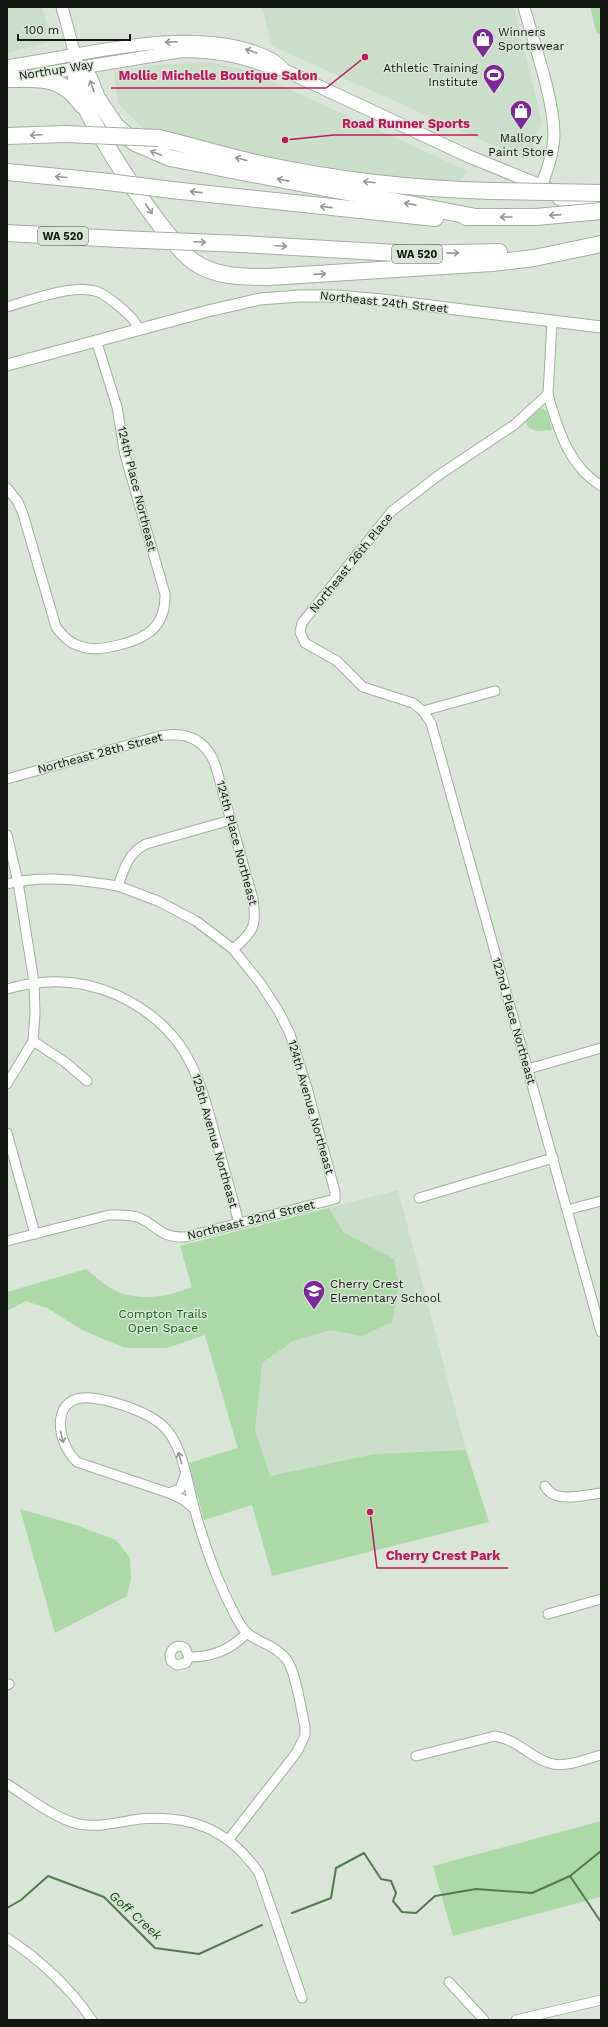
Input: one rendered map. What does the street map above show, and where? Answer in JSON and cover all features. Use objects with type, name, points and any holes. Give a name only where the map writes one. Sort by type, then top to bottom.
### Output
[{"type":"highway","points":[[77,62],[76,80],[92,119]]},
{"type":"highway","points":[[77,62],[89,78],[97,98],[115,125],[135,143],[170,158],[476,217]]},
{"type":"highway","points":[[7,78],[46,79],[61,84],[71,91],[92,119],[160,227],[193,262],[218,273],[242,277],[268,277],[492,263],[534,258],[597,245]]},
{"type":"highway","points":[[7,136],[65,134],[159,138],[255,162],[326,177],[442,190],[601,192]]},
{"type":"highway","points":[[7,172],[100,181],[425,218],[536,217],[601,212]]},
{"type":"highway","name":"WA 520","points":[[7,233],[414,254],[494,252],[597,245]]},
{"type":"main road","name":"Northup Way","points":[[7,78],[55,73],[77,62],[186,50],[241,58],[261,65],[284,70],[460,152],[555,192],[559,199],[601,212]]},
{"type":"main road","points":[[7,66],[77,62]]},
{"type":"main road","name":"Northup Way","points":[[555,192],[564,190],[601,202]]},
{"type":"street","points":[[62,7],[77,62]]},
{"type":"street","points":[[524,7],[551,108],[554,132],[550,159],[542,186]]},
{"type":"street","points":[[7,307],[70,291],[91,290],[105,296],[136,320],[138,329]]},
{"type":"street","name":"Northeast 24th Street","points":[[7,365],[138,329],[260,299],[300,296],[338,296],[382,300],[601,327]]},
{"type":"street","points":[[552,322],[548,394],[567,450],[574,462],[590,479],[601,486]]},
{"type":"street","name":"124th Place Northeast","points":[[7,488],[18,502],[23,514],[56,627],[64,637],[81,647],[105,649],[134,641],[152,632],[161,616],[165,602],[165,594],[126,455],[117,407],[96,340]]},
{"type":"street","name":"Northeast 26th Place","points":[[423,711],[413,703],[363,687],[336,661],[305,643],[300,632],[302,623],[392,511],[439,475],[514,425],[548,394]]},
{"type":"street","points":[[423,711],[495,691]]},
{"type":"street","name":"122nd Place Northeast","points":[[423,711],[431,723],[438,745],[601,1332]]},
{"type":"street","name":"Northeast 28th Street","points":[[7,779],[160,736],[172,734],[193,739]]},
{"type":"street","name":"124th Place Northeast","points":[[193,739],[202,744],[210,753],[254,898],[254,924],[248,937],[233,949]]},
{"type":"street","points":[[118,886],[125,866],[136,849],[146,844],[231,820]]},
{"type":"street","points":[[7,835],[18,882],[34,982],[35,1014],[33,1041],[7,1084]]},
{"type":"street","name":"124th Avenue Northeast","points":[[7,884],[50,879],[72,880],[118,886],[158,901],[196,921],[233,949],[261,984],[280,1012],[290,1034],[307,1088],[335,1192],[335,1199]]},
{"type":"street","name":"125th Avenue Northeast","points":[[7,989],[34,982],[75,983],[104,989],[135,1004],[160,1022],[172,1034],[189,1058],[200,1083],[239,1224]]},
{"type":"street","points":[[33,1041],[65,1062],[87,1081]]},
{"type":"street","points":[[528,1069],[601,1048]]},
{"type":"street","points":[[7,1133],[35,1234]]},
{"type":"street","points":[[420,1198],[552,1158]]},
{"type":"street","name":"Northeast 32nd Street","points":[[7,1241],[109,1215],[130,1215],[140,1218],[160,1233],[173,1237],[185,1237],[335,1199]]},
{"type":"street","points":[[567,1210],[601,1201]]},
{"type":"street","points":[[194,1508],[184,1500],[170,1493],[77,1462],[70,1455],[64,1445],[61,1432],[60,1422],[65,1407],[70,1402],[80,1398],[93,1398],[147,1414],[166,1429],[173,1439],[207,1549],[235,1615],[248,1633],[279,1652],[287,1660],[296,1687],[305,1727],[305,1735],[293,1756],[229,1839]]},
{"type":"street","points":[[170,1493],[180,1489],[185,1475]]},
{"type":"street","points":[[545,1486],[549,1493],[556,1497],[601,1494]]},
{"type":"street","points":[[548,1614],[601,1599]]},
{"type":"street","points":[[189,1657],[200,1657],[227,1650],[248,1633]]},
{"type":"street","points":[[416,1756],[495,1736],[507,1738],[552,1764],[565,1764],[601,1755]]},
{"type":"street","points":[[7,1784],[59,1816],[80,1824],[94,1826],[138,1820],[174,1819],[208,1828],[229,1839],[249,1858],[259,1873],[302,1998]]},
{"type":"street","points":[[7,1938],[36,1959],[58,1979],[92,2020]]},
{"type":"street","points":[[448,1982],[484,2020]]},
{"type":"street","points":[[516,2020],[601,2000]]},
{"type":"shaded area","points":[[7,7],[42,7],[50,34],[47,43],[7,53]]},
{"type":"shaded area","points":[[262,7],[514,7],[542,123],[526,160],[272,46]]},
{"type":"shaded area","points":[[210,62],[249,71],[468,171],[458,183],[402,179],[252,154],[144,129],[118,103],[114,71],[166,64]]},
{"type":"shaded area","name":"Cherry Crest Elementary School","points":[[398,1190],[466,1450],[374,1454],[270,1476],[242,1465],[180,1246]]},
{"type":"green space","points":[[590,7],[601,7],[601,34],[597,34]]},
{"type":"green space","points":[[542,408],[547,412],[552,430],[536,431],[528,427],[526,422],[539,409]]},
{"type":"green space","name":"Compton Trails Open Space","points":[[329,1208],[343,1232],[394,1259],[399,1286],[392,1322],[362,1336],[331,1330],[293,1341],[262,1363],[255,1430],[270,1476],[374,1454],[466,1450],[489,1522],[272,1576],[252,1505],[204,1520],[188,1463],[238,1448],[205,1335],[167,1348],[125,1348],[82,1330],[49,1309],[26,1301],[7,1311],[7,1292],[86,1269],[107,1286],[123,1294],[143,1297],[163,1296],[192,1287],[180,1246]]},
{"type":"green space","points":[[20,1509],[76,1525],[116,1540],[130,1558],[131,1578],[127,1596],[55,1633]]},
{"type":"green space","points":[[601,1821],[601,1897],[453,1936],[433,1866]]},
{"type":"waterway","name":"Goff Creek","points":[[292,1913],[331,1898],[336,1868],[364,1853],[381,1879],[391,1881],[396,1893],[393,1901],[402,1912],[416,1913],[435,1896],[476,1889],[532,1893],[570,1876],[601,1851]]},
{"type":"waterway","name":"Goff Creek","points":[[7,1908],[21,1900],[48,1876],[104,1897],[155,1948],[199,1954],[262,1925]]},
{"type":"waterway","points":[[570,1876],[601,1922]]},
{"type":"place","name":"Mollie Michelle Boutique Salon","points":[[365,57]]},
{"type":"place","name":"Winners Sportswear","points":[[483,58]]},
{"type":"place","name":"Athletic Training Institute","points":[[494,94]]},
{"type":"place","name":"Mallory Paint Store","points":[[521,130]]},
{"type":"place","name":"Road Runner Sports","points":[[285,140]]},
{"type":"place","name":"Cherry Crest Elementary School","points":[[314,1310]]},
{"type":"place","name":"Cherry Crest Park","points":[[370,1512]]}]
